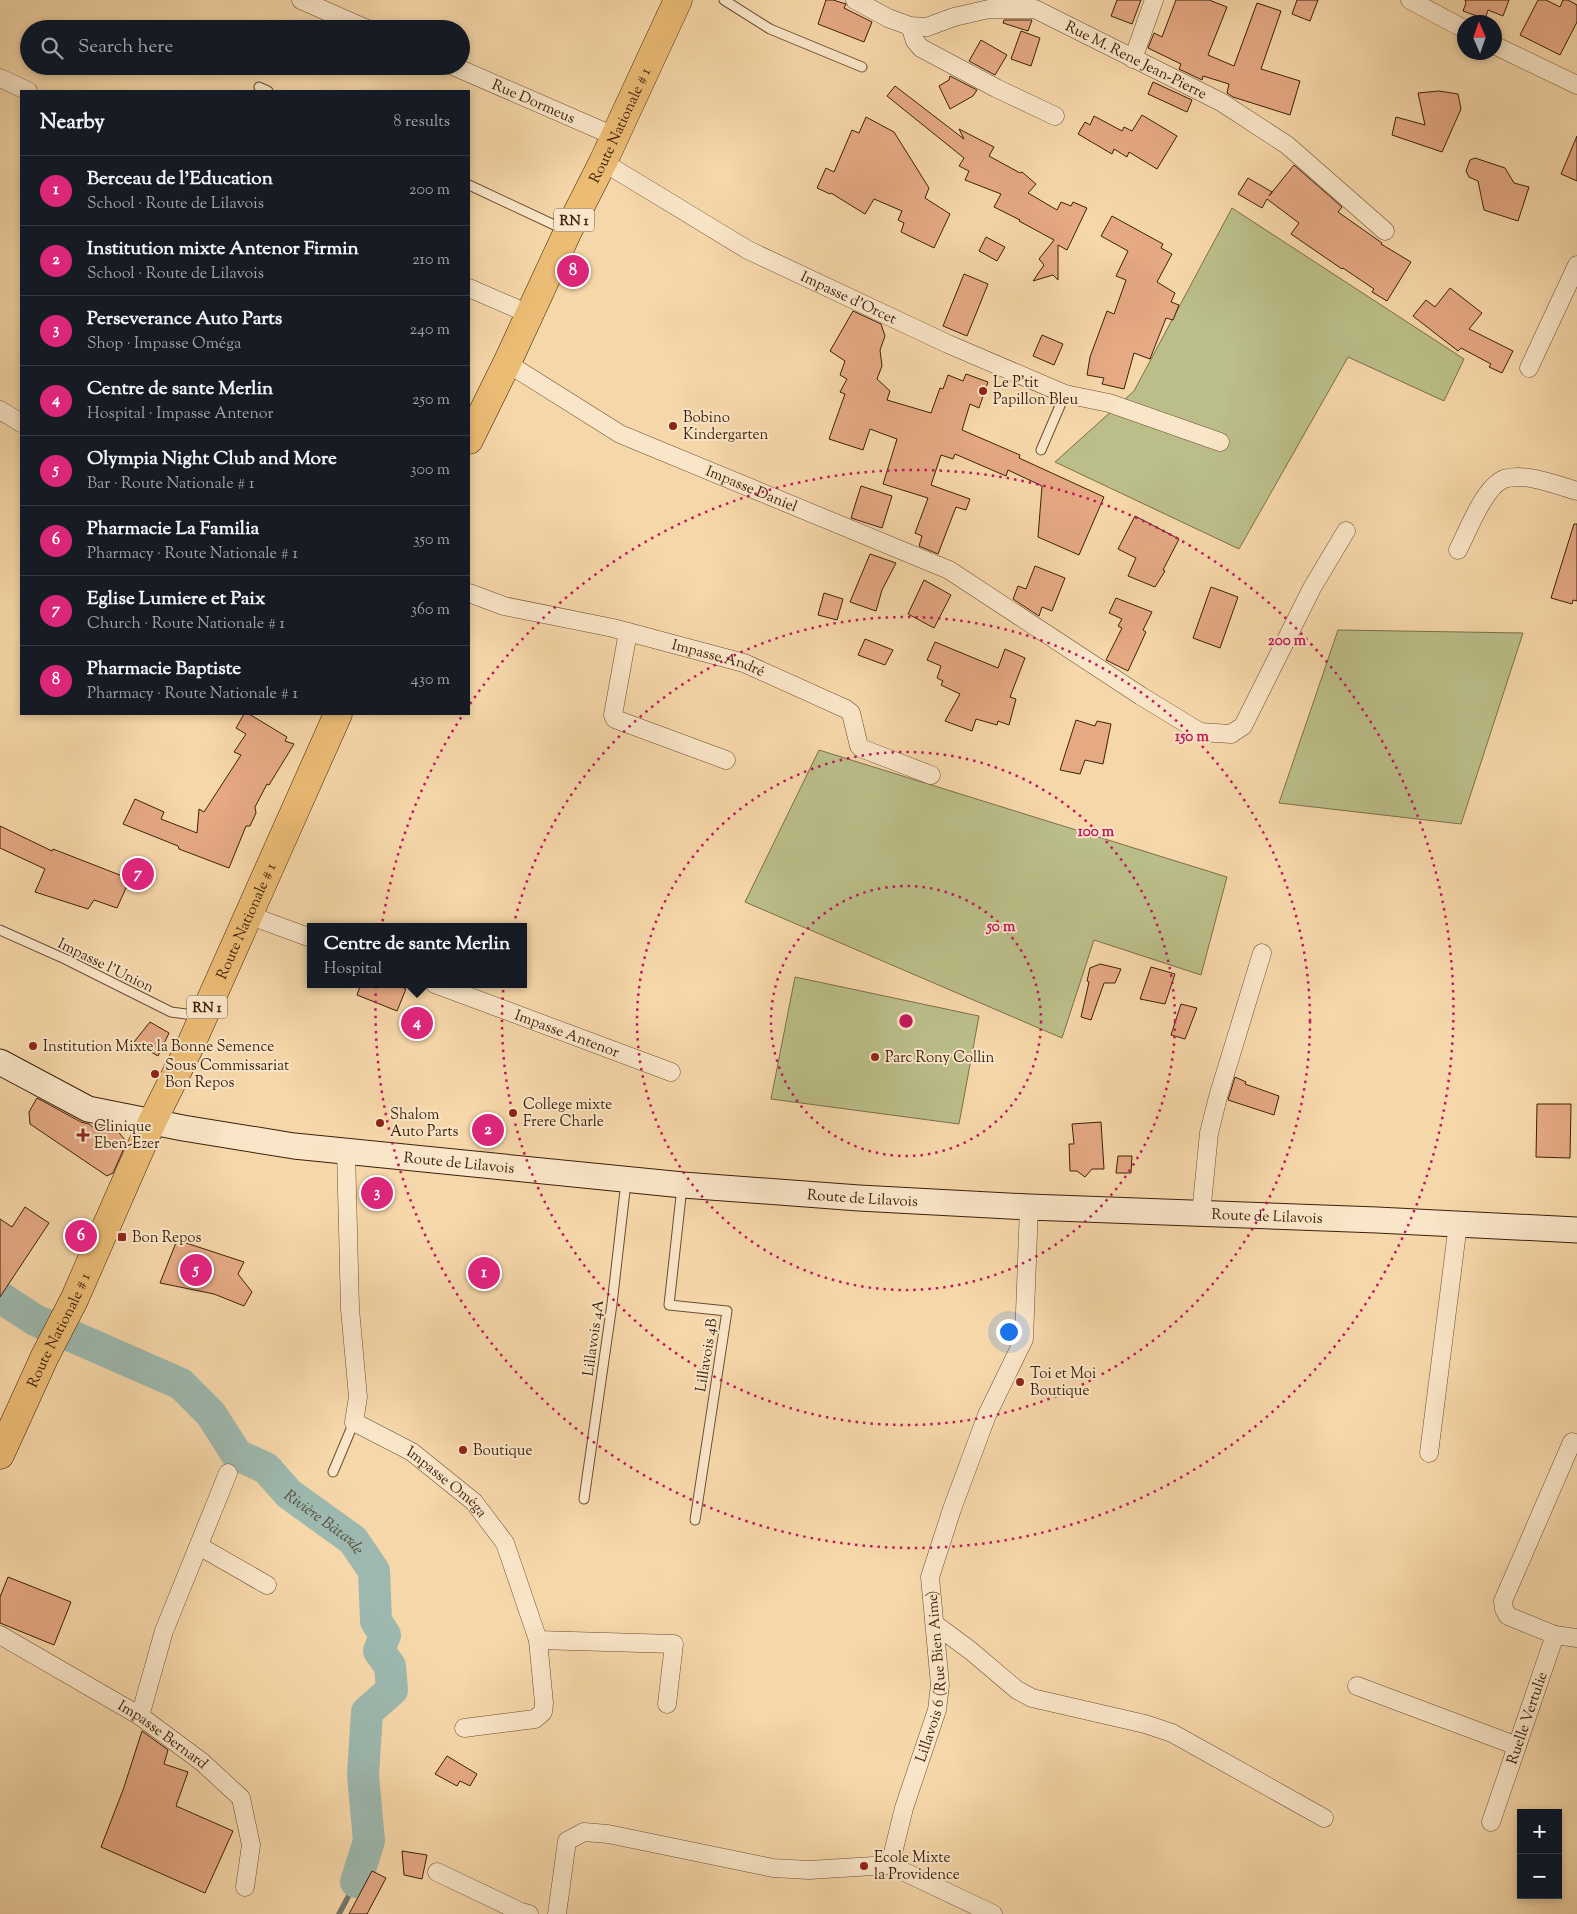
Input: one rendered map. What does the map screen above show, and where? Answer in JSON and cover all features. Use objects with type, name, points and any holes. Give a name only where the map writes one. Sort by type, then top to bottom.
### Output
[{"type":"main road","name":"Route Nationale # 1","points":[[470,438],[568,231],[603,162],[678,0]]},
{"type":"main road","name":"Route Nationale # 1","points":[[0,1455],[45,1356],[74,1300],[152,1122],[203,1017],[338,715]]},
{"type":"main road","name":"Route de Lilavois","points":[[0,1062],[88,1109],[286,1145],[626,1180],[859,1198],[1577,1230]]},
{"type":"street","points":[[300,0],[346,20]]},
{"type":"street","name":"Rue M. Rene Jean-Pierre","points":[[855,0],[888,18],[910,26],[927,27],[989,9],[1036,9],[1221,102],[1287,145],[1384,231]]},
{"type":"street","points":[[1133,59],[1154,0]]},
{"type":"street","points":[[1410,0],[1457,25]]},
{"type":"street","points":[[910,26],[915,42],[921,48],[996,88],[1055,116]]},
{"type":"street","points":[[1502,49],[1577,86]]},
{"type":"street","name":"Rue Dormeus","points":[[470,73],[614,136]]},
{"type":"street","points":[[0,78],[26,90]]},
{"type":"street","name":"Impasse d'Orcet","points":[[603,162],[748,250],[948,344],[1065,394],[1109,403],[1220,442]]},
{"type":"street","points":[[1529,368],[1577,265]]},
{"type":"street","points":[[470,288],[529,314]]},
{"type":"street","name":"Impasse Daniel","points":[[507,363],[620,434],[949,570],[1140,696],[1200,732],[1231,734],[1243,726],[1312,588],[1346,531]]},
{"type":"street","points":[[0,410],[20,422]]},
{"type":"street","points":[[1458,550],[1487,494],[1493,486],[1504,479],[1537,480],[1577,491]]},
{"type":"street","name":"Impasse André","points":[[470,593],[504,606],[628,632],[744,663],[846,708],[851,713],[859,746],[862,749],[931,775]]},
{"type":"street","points":[[628,632],[613,711],[615,719],[726,760]]},
{"type":"street","points":[[248,915],[307,937]]},
{"type":"street","points":[[1201,1214],[1209,1133],[1262,953]]},
{"type":"street","name":"Impasse Antenor","points":[[446,988],[671,1072]]},
{"type":"street","points":[[346,1150],[350,1309],[358,1397],[354,1422]]},
{"type":"street","name":"Lillavois 6 (Rue Bien Aime)","points":[[890,1865],[904,1808],[937,1710],[940,1685],[936,1625],[930,1577],[952,1509],[987,1415],[1024,1339],[1029,1207]]},
{"type":"street","points":[[1429,1453],[1458,1224]]},
{"type":"street","name":"Impasse Oméga","points":[[354,1422],[412,1452],[474,1502],[506,1544],[538,1640],[544,1703],[543,1712],[535,1719],[464,1728]]},
{"type":"street","points":[[1572,1442],[1503,1601],[1504,1609],[1508,1616],[1555,1635],[1577,1638]]},
{"type":"street","points":[[140,1716],[164,1631],[228,1473]]},
{"type":"street","points":[[199,1546],[267,1585]]},
{"type":"street","points":[[936,1625],[971,1651],[1017,1690],[1032,1698],[1144,1724],[1172,1733],[1324,1818]]},
{"type":"street","name":"Impasse Bernard","points":[[0,1635],[140,1716],[202,1762],[241,1798],[251,1845],[245,1887]]},
{"type":"street","name":"Ruelle Vertulie","points":[[1491,1822],[1555,1635]]},
{"type":"street","points":[[538,1640],[674,1644],[668,1704]]},
{"type":"street","points":[[1357,1686],[1517,1746]]},
{"type":"street","points":[[554,1913],[567,1841],[584,1832],[608,1834],[773,1868],[809,1870],[890,1865],[993,1914]]},
{"type":"street","points":[[437,1872],[521,1912],[530,1914]]},
{"type":"lane","points":[[724,0],[770,29],[862,67]]},
{"type":"lane","points":[[470,185],[568,231]]},
{"type":"lane","points":[[1041,450],[1065,394]]},
{"type":"lane","name":"Impasse l'Union","points":[[0,930],[65,959],[171,1012],[203,1017]]},
{"type":"lane","name":"Lillavois 4A","points":[[584,1499],[612,1304],[626,1180]]},
{"type":"lane","name":"Lillavois 4B","points":[[683,1185],[669,1304],[726,1311],[695,1520]]},
{"type":"lane","points":[[333,1472],[354,1422]]},
{"type":"green space","points":[[1232,208],[1464,359],[1444,401],[1348,357],[1239,549],[1055,462],[1134,391]]},
{"type":"green space","points":[[1338,630],[1523,633],[1461,824],[1279,803]]},
{"type":"green space","points":[[819,750],[1227,877],[1201,975],[1094,940],[1062,1038],[745,902]]},
{"type":"green space","name":"Parc Rony Collin","points":[[795,977],[979,1016],[959,1124],[771,1099]]},
{"type":"building","points":[[826,0],[846,4],[844,8],[872,22],[864,42],[818,24]]},
{"type":"building","points":[[1117,0],[1141,0],[1132,24],[1111,16]]},
{"type":"building","points":[[1176,0],[1209,0],[1227,7],[1208,55],[1234,66],[1257,3],[1281,11],[1261,69],[1300,81],[1290,115],[1233,97],[1227,93],[1229,84],[1203,76],[1202,80],[1179,69],[1181,64],[1148,48],[1154,33],[1162,37]]},
{"type":"building","points":[[1297,0],[1318,0],[1310,21],[1292,14]]},
{"type":"building","points":[[1465,0],[1509,0],[1503,16],[1488,10],[1486,15],[1474,15],[1463,11],[1466,3]]},
{"type":"building","points":[[1538,0],[1546,0],[1560,7],[1563,0],[1568,0],[1577,5],[1577,22],[1560,55],[1520,35]]},
{"type":"building","points":[[1004,20],[1032,20],[1028,31],[1003,23]]},
{"type":"building","points":[[1021,31],[1040,38],[1031,66],[1011,59]]},
{"type":"building","points":[[981,40],[1007,55],[995,75],[969,61]]},
{"type":"building","points":[[950,76],[977,90],[973,96],[950,109],[939,86],[949,80]]},
{"type":"building","points":[[1153,82],[1192,100],[1187,112],[1148,94]]},
{"type":"building","points":[[895,86],[964,139],[959,129],[994,147],[989,156],[1020,173],[1022,172],[1036,184],[1028,193],[1057,210],[1061,202],[1071,206],[1073,202],[1087,208],[1067,250],[1058,245],[1058,280],[1053,275],[1033,281],[1044,265],[1039,259],[1054,240],[994,207],[1001,194],[965,180],[969,171],[959,166],[964,158],[887,96]]},
{"type":"building","points":[[1439,91],[1458,94],[1461,109],[1442,152],[1392,135],[1396,117],[1425,125],[1418,93]]},
{"type":"building","points":[[1142,115],[1177,136],[1157,169],[1129,152],[1127,157],[1114,149],[1112,154],[1078,134],[1085,122],[1090,125],[1094,116],[1122,131],[1124,127],[1132,131]]},
{"type":"building","points":[[866,117],[894,132],[929,188],[925,198],[950,214],[934,248],[901,232],[904,223],[898,220],[902,211],[874,199],[865,214],[831,193],[817,188],[826,168],[834,172],[852,130],[859,133]]},
{"type":"building","points":[[1577,136],[1577,181],[1561,174]]},
{"type":"building","points":[[1475,158],[1505,168],[1514,183],[1529,187],[1518,221],[1484,210],[1478,181],[1469,177],[1466,171],[1470,160]]},
{"type":"building","points":[[1294,165],[1342,207],[1338,212],[1381,244],[1411,262],[1387,301],[1372,292],[1374,289],[1291,234],[1299,223],[1267,199],[1262,208],[1238,194],[1248,178],[1272,192],[1269,196]]},
{"type":"building","points":[[1112,216],[1163,244],[1161,248],[1172,254],[1157,282],[1175,293],[1171,302],[1179,305],[1173,320],[1166,318],[1150,359],[1134,353],[1124,389],[1102,384],[1104,378],[1087,375],[1090,357],[1107,311],[1114,314],[1126,280],[1116,276],[1128,251],[1101,236]]},
{"type":"building","points":[[986,237],[1005,247],[997,261],[979,251]]},
{"type":"building","points":[[964,274],[988,284],[967,336],[943,326]]},
{"type":"building","points":[[1450,288],[1482,313],[1469,329],[1513,351],[1502,373],[1489,367],[1491,364],[1461,348],[1458,351],[1413,316],[1426,300],[1435,307]]},
{"type":"building","points":[[853,311],[881,324],[885,336],[880,350],[882,366],[877,379],[890,391],[887,400],[931,413],[940,388],[943,389],[948,375],[963,381],[966,374],[988,382],[979,408],[970,404],[962,430],[1020,455],[1019,458],[1104,497],[1079,555],[1038,537],[1042,486],[1008,470],[1006,476],[955,454],[953,459],[941,455],[931,485],[970,499],[966,510],[956,507],[938,554],[919,546],[922,536],[915,533],[928,498],[883,484],[897,439],[870,429],[863,450],[829,439],[845,394],[840,392],[847,379],[840,375],[845,361],[830,351]]},
{"type":"building","points":[[1042,335],[1063,344],[1054,365],[1033,356]]},
{"type":"building","points":[[861,486],[892,496],[882,528],[851,518]]},
{"type":"building","points":[[1135,516],[1179,539],[1163,570],[1165,571],[1155,587],[1128,576],[1136,558],[1118,549]]},
{"type":"building","points":[[1574,524],[1577,524],[1577,601],[1573,600],[1572,604],[1551,598]]},
{"type":"building","points":[[870,554],[896,563],[882,590],[876,611],[850,602]]},
{"type":"building","points":[[1035,566],[1065,578],[1052,611],[1042,607],[1039,616],[1013,599],[1018,586],[1026,589]]},
{"type":"building","points":[[924,580],[951,595],[934,628],[908,614]]},
{"type":"building","points":[[1211,587],[1238,597],[1220,648],[1193,638]]},
{"type":"building","points":[[824,593],[843,599],[837,620],[818,615]]},
{"type":"building","points":[[1116,598],[1152,612],[1143,630],[1146,632],[1128,671],[1106,660],[1122,628],[1118,626],[1122,619],[1109,613]]},
{"type":"building","points":[[865,639],[893,650],[885,665],[858,655]]},
{"type":"building","points":[[935,642],[998,668],[1005,649],[1025,658],[1010,697],[1016,699],[1009,725],[998,721],[997,725],[976,719],[972,731],[945,721],[960,694],[941,685],[943,681],[937,678],[941,666],[927,660]]},
{"type":"building","points":[[243,715],[251,715],[287,737],[285,741],[294,744],[269,785],[267,784],[255,807],[256,813],[250,826],[246,826],[229,868],[179,849],[178,846],[123,824],[135,799],[164,812],[161,819],[197,833],[199,809],[204,812],[241,755],[234,752],[246,734],[236,728]]},
{"type":"building","points":[[1076,720],[1095,726],[1097,721],[1111,724],[1103,764],[1085,760],[1080,774],[1060,770]]},
{"type":"building","points":[[0,826],[52,851],[53,849],[130,879],[117,908],[94,900],[88,909],[35,892],[45,869],[0,848]]},
{"type":"building","points":[[1100,964],[1121,969],[1115,983],[1104,983],[1091,1020],[1081,1017],[1089,982],[1087,981],[1090,968]]},
{"type":"building","points":[[1151,967],[1175,974],[1165,1004],[1140,999]]},
{"type":"building","points":[[360,988],[406,989],[397,1011],[357,995]]},
{"type":"building","points":[[1181,1004],[1197,1008],[1185,1039],[1171,1035]]},
{"type":"building","points":[[150,1022],[169,1033],[158,1056],[134,1042]]},
{"type":"building","points":[[1235,1077],[1246,1082],[1245,1084],[1279,1096],[1274,1115],[1228,1100]]},
{"type":"building","name":"Clinique Eben-Ezer","points":[[37,1098],[81,1122],[89,1124],[95,1129],[106,1127],[116,1129],[125,1140],[125,1146],[113,1173],[107,1176],[30,1124],[29,1112]]},
{"type":"building","points":[[1537,1104],[1571,1104],[1570,1158],[1536,1157]]},
{"type":"building","points":[[1101,1122],[1104,1169],[1092,1169],[1085,1177],[1077,1171],[1070,1171],[1069,1144],[1074,1144],[1072,1124]]},
{"type":"building","points":[[1118,1156],[1132,1156],[1131,1173],[1116,1173]]},
{"type":"building","points":[[25,1207],[49,1223],[0,1297],[0,1219],[12,1227]]},
{"type":"building","points":[[177,1240],[244,1262],[238,1274],[252,1292],[244,1306],[214,1294],[160,1283]]},
{"type":"building","points":[[8,1577],[71,1602],[54,1645],[0,1623],[0,1597]]},
{"type":"building","points":[[142,1731],[168,1750],[164,1764],[188,1772],[176,1806],[233,1831],[205,1893],[101,1847],[123,1790]]},
{"type":"building","points":[[447,1756],[477,1774],[470,1786],[460,1781],[457,1786],[435,1774]]},
{"type":"building","points":[[402,1851],[427,1855],[422,1879],[404,1875]]},
{"type":"building","points":[[372,1871],[386,1878],[367,1914],[349,1914]]},
{"type":"waterway","name":"Rivière Bâtarde","points":[[0,1297],[35,1320],[181,1384],[211,1414],[237,1455],[266,1468],[289,1494],[353,1540],[374,1571],[376,1621],[385,1635],[379,1651],[390,1666],[392,1690],[367,1712],[363,1775],[369,1841],[356,1882]]},
{"type":"waterway","points":[[339,1914],[356,1882]]},
{"type":"place","name":"Pharmacie Baptiste","points":[[573,271]]},
{"type":"place","name":"Le P'tit Papillon Bleu","points":[[983,391]]},
{"type":"place","name":"Bobino Kindergarten","points":[[673,426]]},
{"type":"place","name":"Eglise Lumiere et Paix","points":[[138,874]]},
{"type":"place","name":"Centre de sante Merlin","points":[[417,1023]]},
{"type":"place","name":"Institution Mixte la Bonne Semence","points":[[33,1046]]},
{"type":"place","name":"Parc Rony Collin","points":[[875,1057]]},
{"type":"place","name":"Sous Commissariat Bon Repos","points":[[155,1074]]},
{"type":"place","name":"College mixte Frere Charle","points":[[513,1113]]},
{"type":"place","name":"Shalom Auto Parts","points":[[380,1123]]},
{"type":"place","name":"Institution mixte Antenor Firmin","points":[[488,1130]]},
{"type":"place","name":"Clinique Eben-Ezer","points":[[83,1135]]},
{"type":"place","name":"Perseverance Auto Parts","points":[[377,1193]]},
{"type":"place","name":"Pharmacie La Familia","points":[[81,1236]]},
{"type":"place","name":"Bon Repos","points":[[122,1237]]},
{"type":"place","name":"Olympia Night Club and More","points":[[196,1270]]},
{"type":"place","name":"Berceau de l'Education","points":[[484,1273]]},
{"type":"place","name":"Toi et Moi Boutique","points":[[1020,1382]]},
{"type":"place","name":"Boutique","points":[[463,1450]]},
{"type":"place","name":"Ecole Mixte la Providence","points":[[864,1866]]}]
